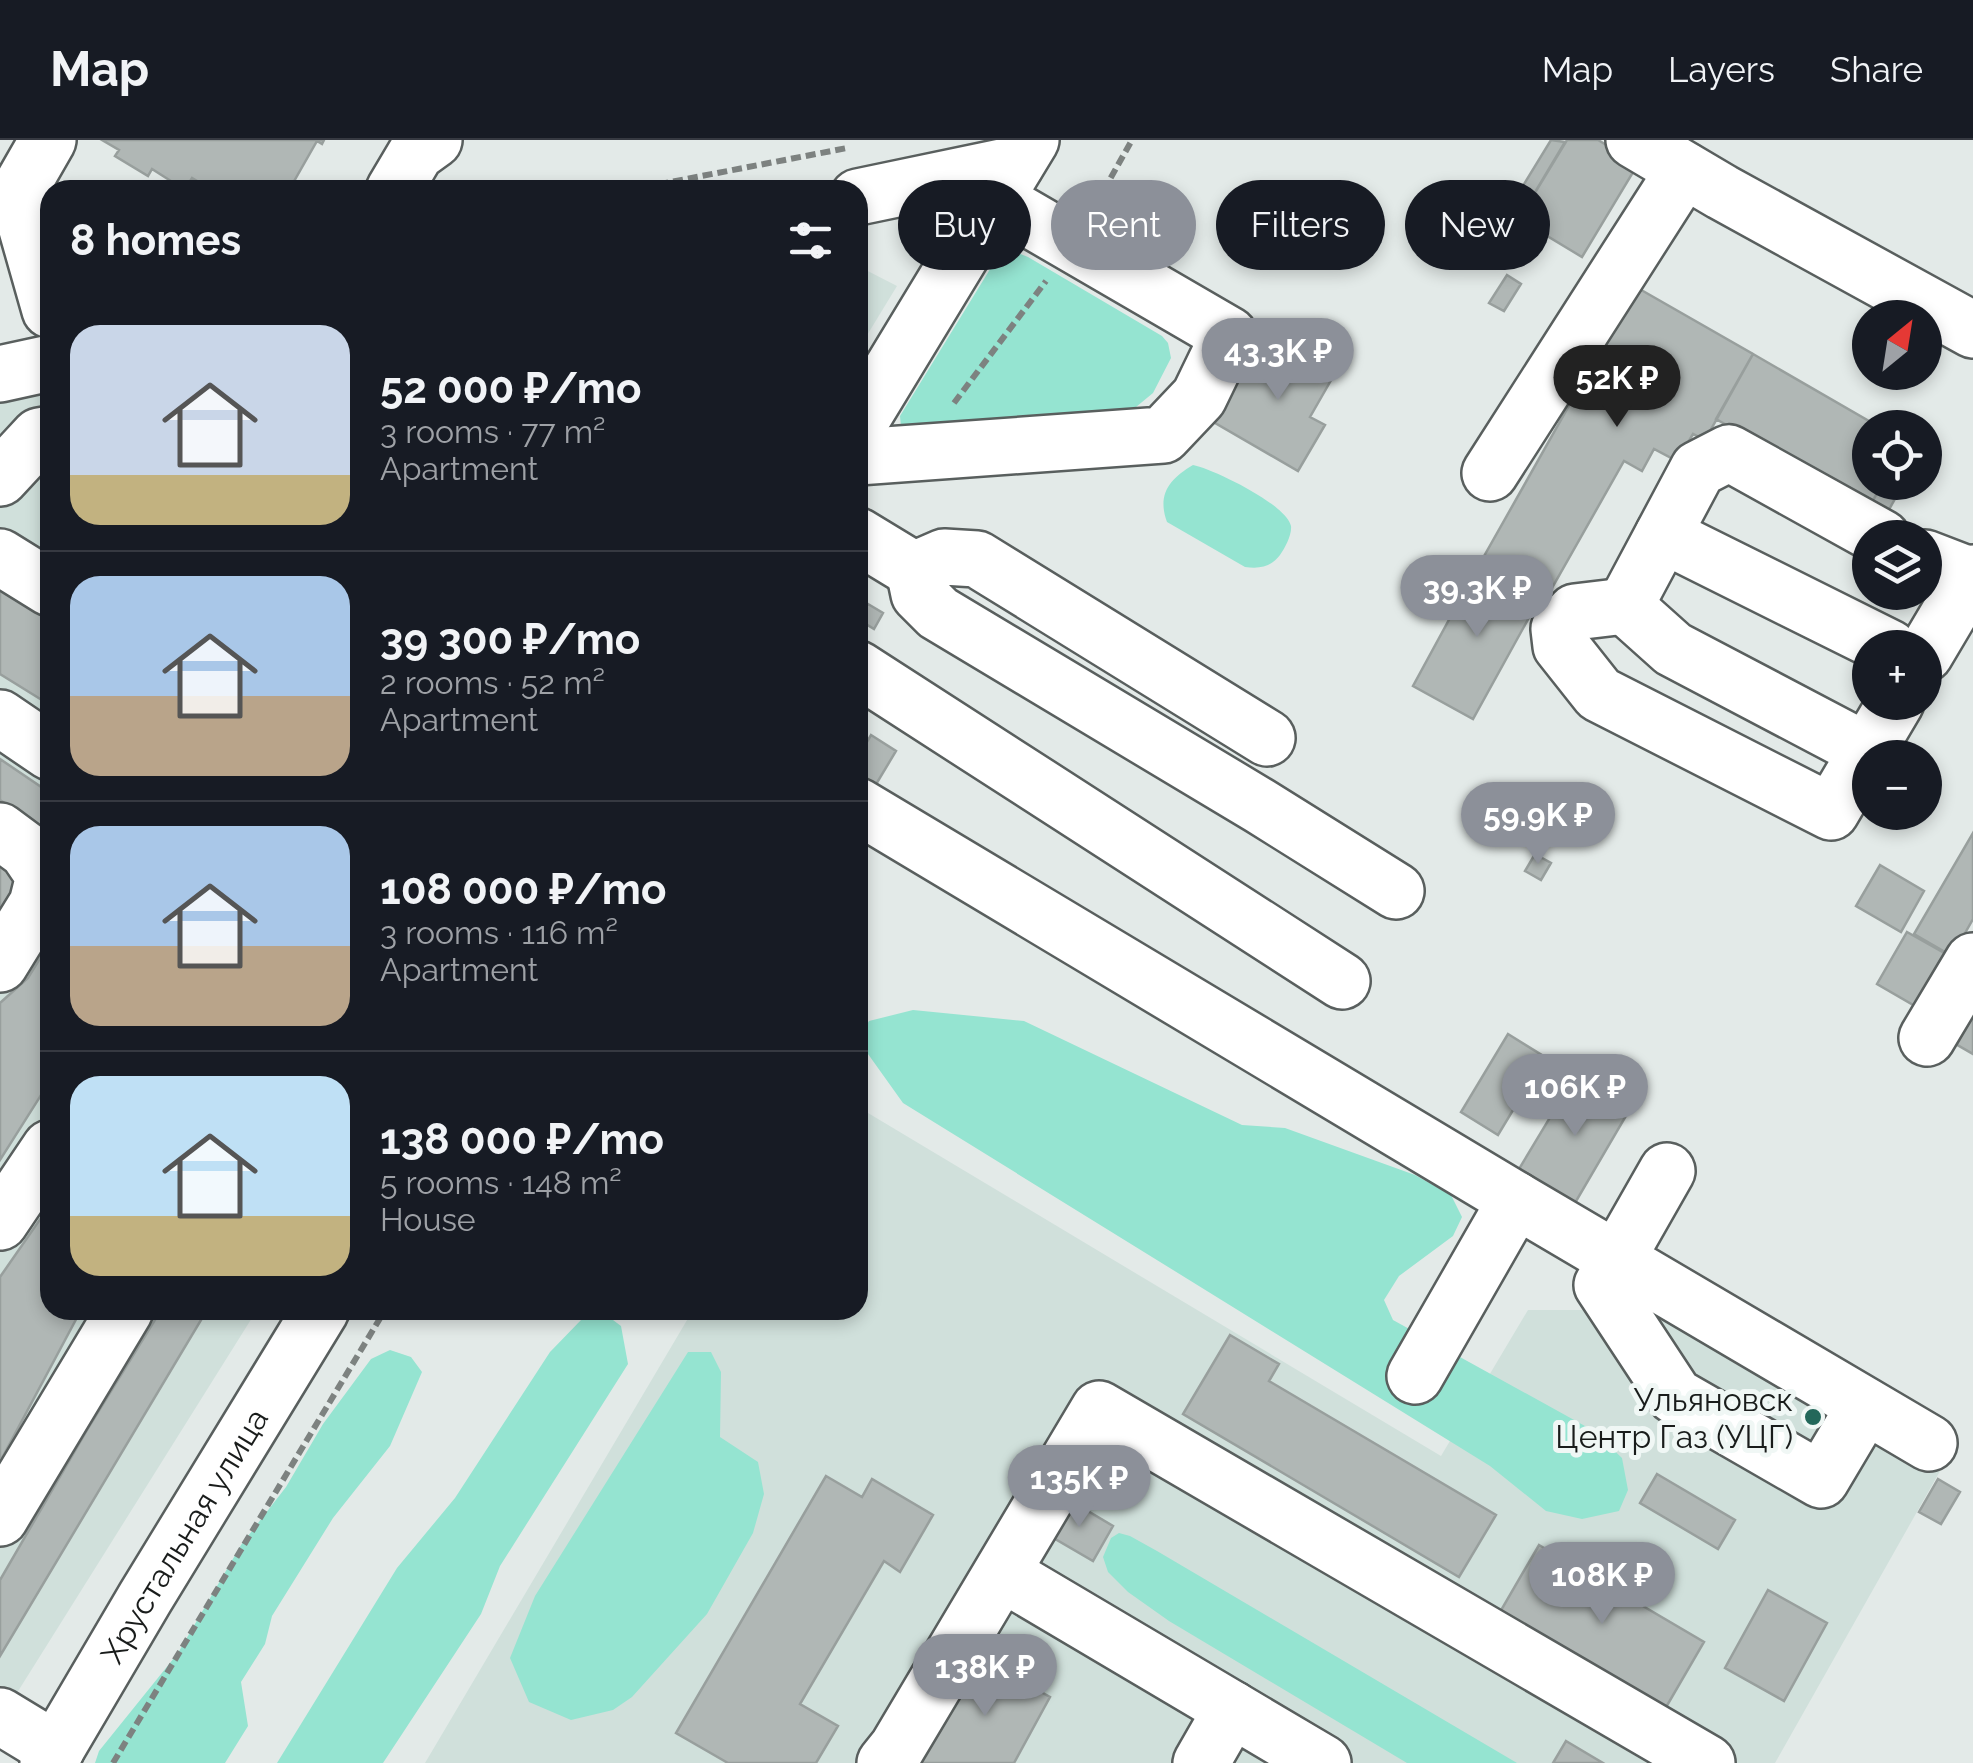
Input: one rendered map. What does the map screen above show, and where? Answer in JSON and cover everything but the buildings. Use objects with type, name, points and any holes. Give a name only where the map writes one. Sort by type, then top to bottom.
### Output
[{"type":"street","points":[[40,275],[17,194],[48,140]]},
{"type":"street","points":[[400,180],[416,152],[434,140]]},
{"type":"street","points":[[1634,140],[1973,330]]},
{"type":"street","points":[[1014,168],[1051,215]]},
{"type":"street","points":[[854,172],[1014,168]]},
{"type":"street","points":[[868,409],[1014,168]]},
{"type":"street","points":[[1490,473],[1684,170]]},
{"type":"street","points":[[868,457],[1163,435],[1199,396],[1228,335],[1117,270]]},
{"type":"street","points":[[0,374],[40,365]]},
{"type":"street","points":[[0,478],[40,436]]},
{"type":"street","points":[[1625,606],[1698,469],[1730,453],[1852,521]]},
{"type":"street","points":[[1663,535],[1854,630]]},
{"type":"street","points":[[868,542],[914,570],[919,594],[938,614],[1396,891]]},
{"type":"street","points":[[914,570],[944,556],[977,559],[1267,738]]},
{"type":"street","points":[[0,557],[40,582]]},
{"type":"street","points":[[1934,630],[1956,569]]},
{"type":"street","points":[[1852,742],[1673,649],[1625,606],[1575,612],[1559,629],[1561,646],[1599,694],[1831,812],[1852,777]]},
{"type":"street","points":[[868,674],[1342,981]]},
{"type":"street","points":[[0,718],[40,745]]},
{"type":"street","points":[[868,812],[1930,1443]]},
{"type":"street","points":[[0,831],[27,851],[40,870]]},
{"type":"street","points":[[0,964],[36,904],[40,890]]},
{"type":"street","points":[[1927,1038],[1973,961]]},
{"type":"street","points":[[0,1222],[40,1163]]},
{"type":"street","points":[[1667,1171],[1602,1285],[1674,1396],[1821,1480],[1865,1406]]},
{"type":"street","points":[[1415,1376],[1516,1200]]},
{"type":"street","points":[[0,1518],[119,1320]]},
{"type":"street","name":"Хрустальная улица","points":[[52,1756],[315,1320]]},
{"type":"street","points":[[885,1763],[898,1748],[1098,1409],[1707,1763]]},
{"type":"street","points":[[1002,1573],[1323,1763]]},
{"type":"street","points":[[1201,1763],[1232,1709]]},
{"type":"street","points":[[0,1716],[52,1756]]},
{"type":"path","points":[[1110,180],[1132,140]]},
{"type":"path","points":[[754,180],[854,172]]},
{"type":"path","points":[[113,1763],[379,1320]]},
{"type":"shaded area","points":[[868,271],[897,286],[868,334]]},
{"type":"shaded area","points":[[40,386],[40,1320],[251,1320],[0,1720],[0,394]]},
{"type":"shaded area","points":[[868,1113],[1441,1456],[1528,1310],[1634,1310],[1661,1265],[1957,1441],[1775,1763],[425,1763],[687,1320],[868,1320]]},
{"type":"green space","points":[[1031,259],[1168,343],[1171,358],[1153,393],[1136,407],[907,429],[901,427],[900,416],[990,270],[1031,270]]},
{"type":"green space","points":[[1193,465],[1248,489],[1286,517],[1291,526],[1289,537],[1273,562],[1245,567],[1167,522],[1163,504],[1167,489]]},
{"type":"green space","points":[[913,1010],[1024,1021],[1242,1125],[1285,1128],[1415,1175],[1451,1195],[1462,1217],[1453,1236],[1399,1276],[1384,1300],[1393,1320],[1594,1431],[1622,1458],[1628,1490],[1619,1511],[1582,1519],[1546,1511],[1490,1466],[903,1103],[868,1054],[869,1021]]},
{"type":"green space","points":[[581,1320],[613,1320],[621,1326],[628,1364],[500,1566],[481,1614],[383,1763],[277,1763],[397,1568],[455,1498],[550,1352]]},
{"type":"green space","points":[[390,1350],[411,1357],[422,1372],[390,1446],[333,1518],[272,1616],[265,1644],[241,1682],[248,1726],[225,1763],[95,1763],[99,1751],[178,1653],[241,1545],[286,1487],[323,1424],[371,1359]]},
{"type":"green space","points":[[688,1352],[711,1352],[721,1372],[720,1437],[758,1462],[764,1494],[753,1533],[707,1614],[632,1697],[613,1710],[571,1720],[529,1702],[510,1658],[535,1596]]},
{"type":"green space","points":[[1119,1533],[1157,1551],[1517,1763],[1407,1763],[1169,1621],[1128,1592],[1108,1572],[1103,1557],[1111,1538]]},
{"type":"place","name":"Ульяновск Центр Газ (УЦГ)","points":[[1813,1417]]}]
